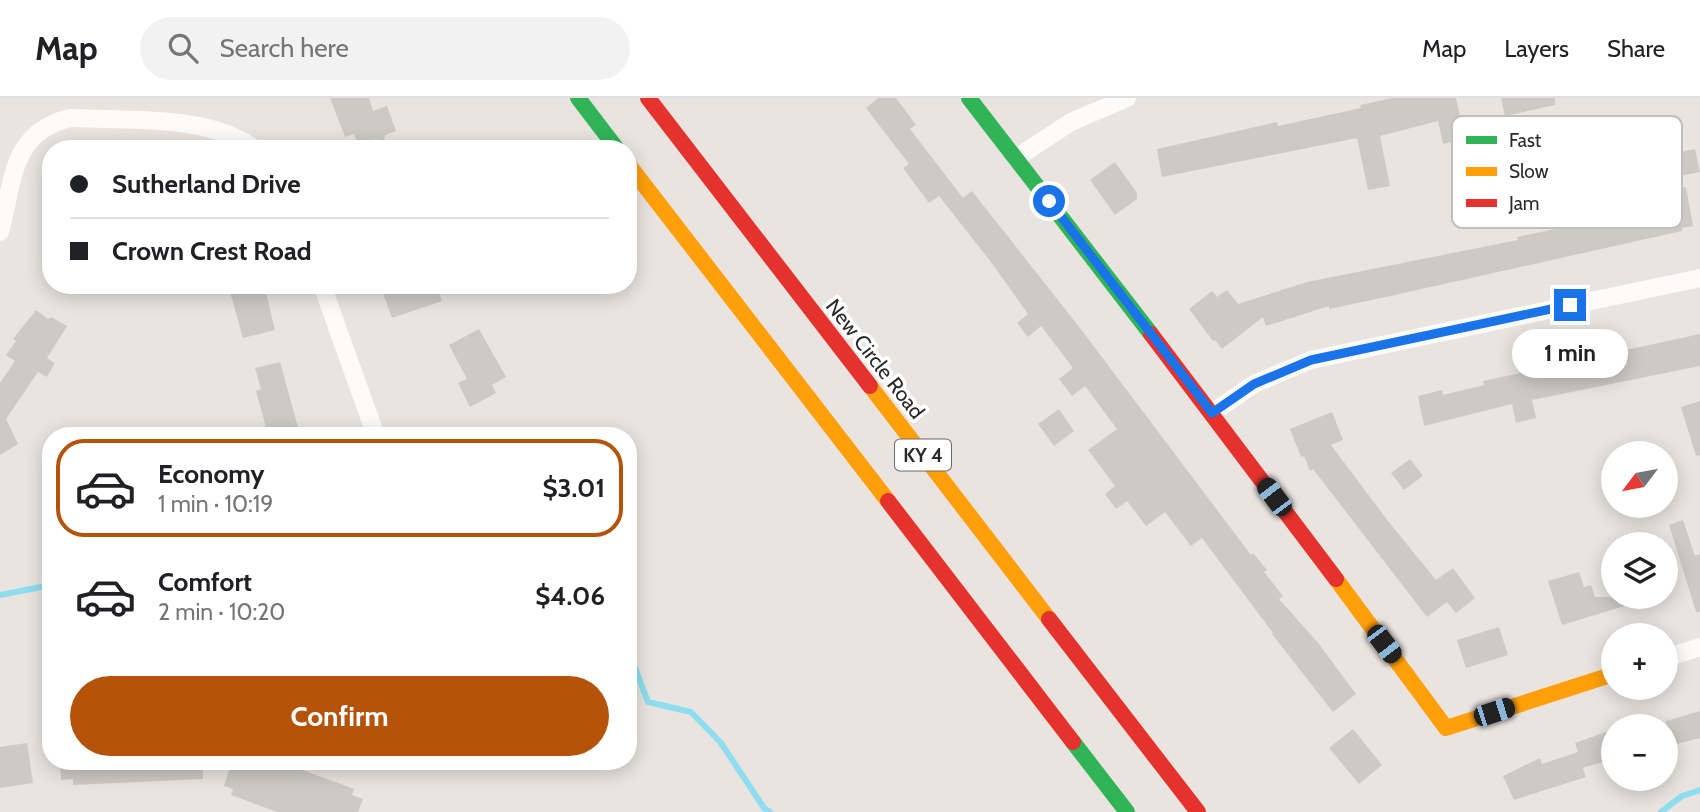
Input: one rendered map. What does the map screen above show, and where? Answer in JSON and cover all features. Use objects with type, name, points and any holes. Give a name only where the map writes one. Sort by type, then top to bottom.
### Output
[{"type":"main road","points":[[578,98],[610,140]]},
{"type":"main road","name":"New Circle Road","points":[[648,98],[1198,812]]},
{"type":"main road","points":[[969,98],[1212,413],[1446,727],[1601,678]]},
{"type":"main road","name":"KY 4","points":[[637,176],[1127,812]]},
{"type":"street","points":[[1016,158],[1071,122],[1126,98]]},
{"type":"street","points":[[0,232],[13,173],[25,144],[37,133],[60,121],[70,118],[201,126],[244,140]]},
{"type":"street","points":[[1212,413],[1254,384],[1311,360],[1700,278]]},
{"type":"street","points":[[325,294],[373,427]]},
{"type":"street","points":[[1678,654],[1700,647]]},
{"type":"building","points":[[330,98],[369,98],[373,111],[387,106],[396,131],[385,135],[384,140],[356,140],[354,134],[345,137]]},
{"type":"building","points":[[878,98],[896,98],[916,125],[910,129],[963,198],[972,191],[1080,328],[1251,555],[1253,553],[1267,570],[1264,572],[1283,596],[1279,599],[1319,644],[1356,694],[1333,712],[1202,538],[1191,546],[1165,512],[1146,526],[1127,501],[1116,509],[1105,494],[1115,486],[1088,450],[1117,429],[1085,386],[1072,396],[1059,379],[1073,368],[1041,326],[1028,337],[1017,323],[1028,314],[991,262],[939,196],[929,203],[903,168],[909,164],[866,108]]},
{"type":"building","points":[[1393,98],[1456,98],[1460,116],[1452,116],[1452,142],[1443,144],[1438,121],[1380,136],[1390,186],[1368,190],[1357,138],[1162,177],[1157,149],[1277,122],[1278,126],[1361,108],[1360,105]]},
{"type":"building","points":[[1501,98],[1555,98],[1555,105],[1505,116]]},
{"type":"building","points":[[1695,149],[1700,172],[1682,176],[1682,152]]},
{"type":"building","points":[[1115,162],[1137,193],[1137,199],[1115,215],[1090,180]]},
{"type":"building","points":[[1686,187],[1693,226],[1682,228],[1682,188]]},
{"type":"building","points":[[1560,228],[1682,228],[1682,231],[1329,309],[1329,306],[1266,326],[1263,317],[1222,349],[1189,309],[1212,291],[1217,297],[1227,290],[1238,304],[1307,282],[1518,240],[1517,237]]},
{"type":"building","points":[[231,294],[266,294],[275,330],[243,338]]},
{"type":"building","points":[[383,294],[439,294],[442,301],[392,318]]},
{"type":"building","points":[[36,310],[48,319],[51,317],[67,326],[47,358],[55,363],[47,377],[38,372],[6,419],[18,444],[0,455],[0,383],[15,361],[6,355],[16,341],[13,339]]},
{"type":"building","points":[[479,329],[506,377],[492,385],[496,393],[470,407],[458,383],[467,379],[449,345]]},
{"type":"building","points":[[1700,334],[1700,366],[1532,400],[1536,418],[1516,423],[1512,404],[1424,426],[1418,396],[1442,390],[1443,395],[1484,385],[1483,381]]},
{"type":"building","points":[[280,362],[298,427],[266,427],[256,391],[261,389],[255,368]]},
{"type":"building","points":[[1700,401],[1700,455],[1696,456],[1681,407]]},
{"type":"building","points":[[1059,409],[1074,431],[1054,446],[1038,424]]},
{"type":"building","points":[[1332,412],[1343,440],[1331,445],[1388,521],[1436,580],[1453,568],[1475,598],[1456,613],[1447,602],[1427,617],[1313,469],[1310,471],[1304,456],[1301,457],[1290,429]]},
{"type":"building","points":[[1410,459],[1423,476],[1404,490],[1391,473]]},
{"type":"building","points":[[1683,520],[1695,556],[1700,554],[1700,612],[1696,612],[1678,554],[1678,532],[1671,532],[1669,525]]},
{"type":"building","points":[[1579,572],[1584,587],[1591,585],[1595,597],[1601,597],[1601,609],[1615,609],[1562,625],[1548,581]]},
{"type":"building","points":[[1499,627],[1508,655],[1466,668],[1457,640]]},
{"type":"building","points":[[1700,711],[1700,738],[1678,744],[1678,717]]},
{"type":"building","points":[[1353,729],[1382,765],[1359,784],[1329,748]]},
{"type":"building","points":[[1601,734],[1601,762],[1583,768],[1586,777],[1514,800],[1503,776],[1540,758],[1542,764],[1578,752],[1575,743]]},
{"type":"building","points":[[27,743],[33,783],[0,788],[0,747]]},
{"type":"building","points":[[60,770],[203,770],[203,779],[73,785],[73,779],[61,780]]},
{"type":"building","points":[[229,770],[302,770],[354,789],[352,795],[363,799],[358,812],[277,812],[231,795],[233,789],[224,786]]},
{"type":"waterway","points":[[0,595],[42,587]]},
{"type":"waterway","points":[[637,673],[648,702],[691,712],[721,743],[764,808],[770,812]]},
{"type":"waterway","points":[[1661,812],[1682,796],[1700,790]]},
{"type":"traffic: fast","points":[[578,98],[610,140]]},
{"type":"traffic: fast","points":[[969,98],[1151,334]]},
{"type":"traffic: fast","points":[[1073,742],[1127,812]]},
{"type":"traffic: slow","points":[[637,176],[888,501]]},
{"type":"traffic: slow","points":[[870,386],[1049,619]]},
{"type":"traffic: slow","points":[[1336,579],[1446,728],[1601,678]]},
{"type":"traffic: jam","points":[[648,98],[870,386]]},
{"type":"traffic: jam","points":[[1151,334],[1336,579]]},
{"type":"traffic: jam","points":[[888,501],[1073,742]]},
{"type":"traffic: jam","points":[[1049,619],[1198,812]]},
{"type":"route","points":[[1049,201],[1212,413],[1254,384],[1311,360],[1570,305]]}]
